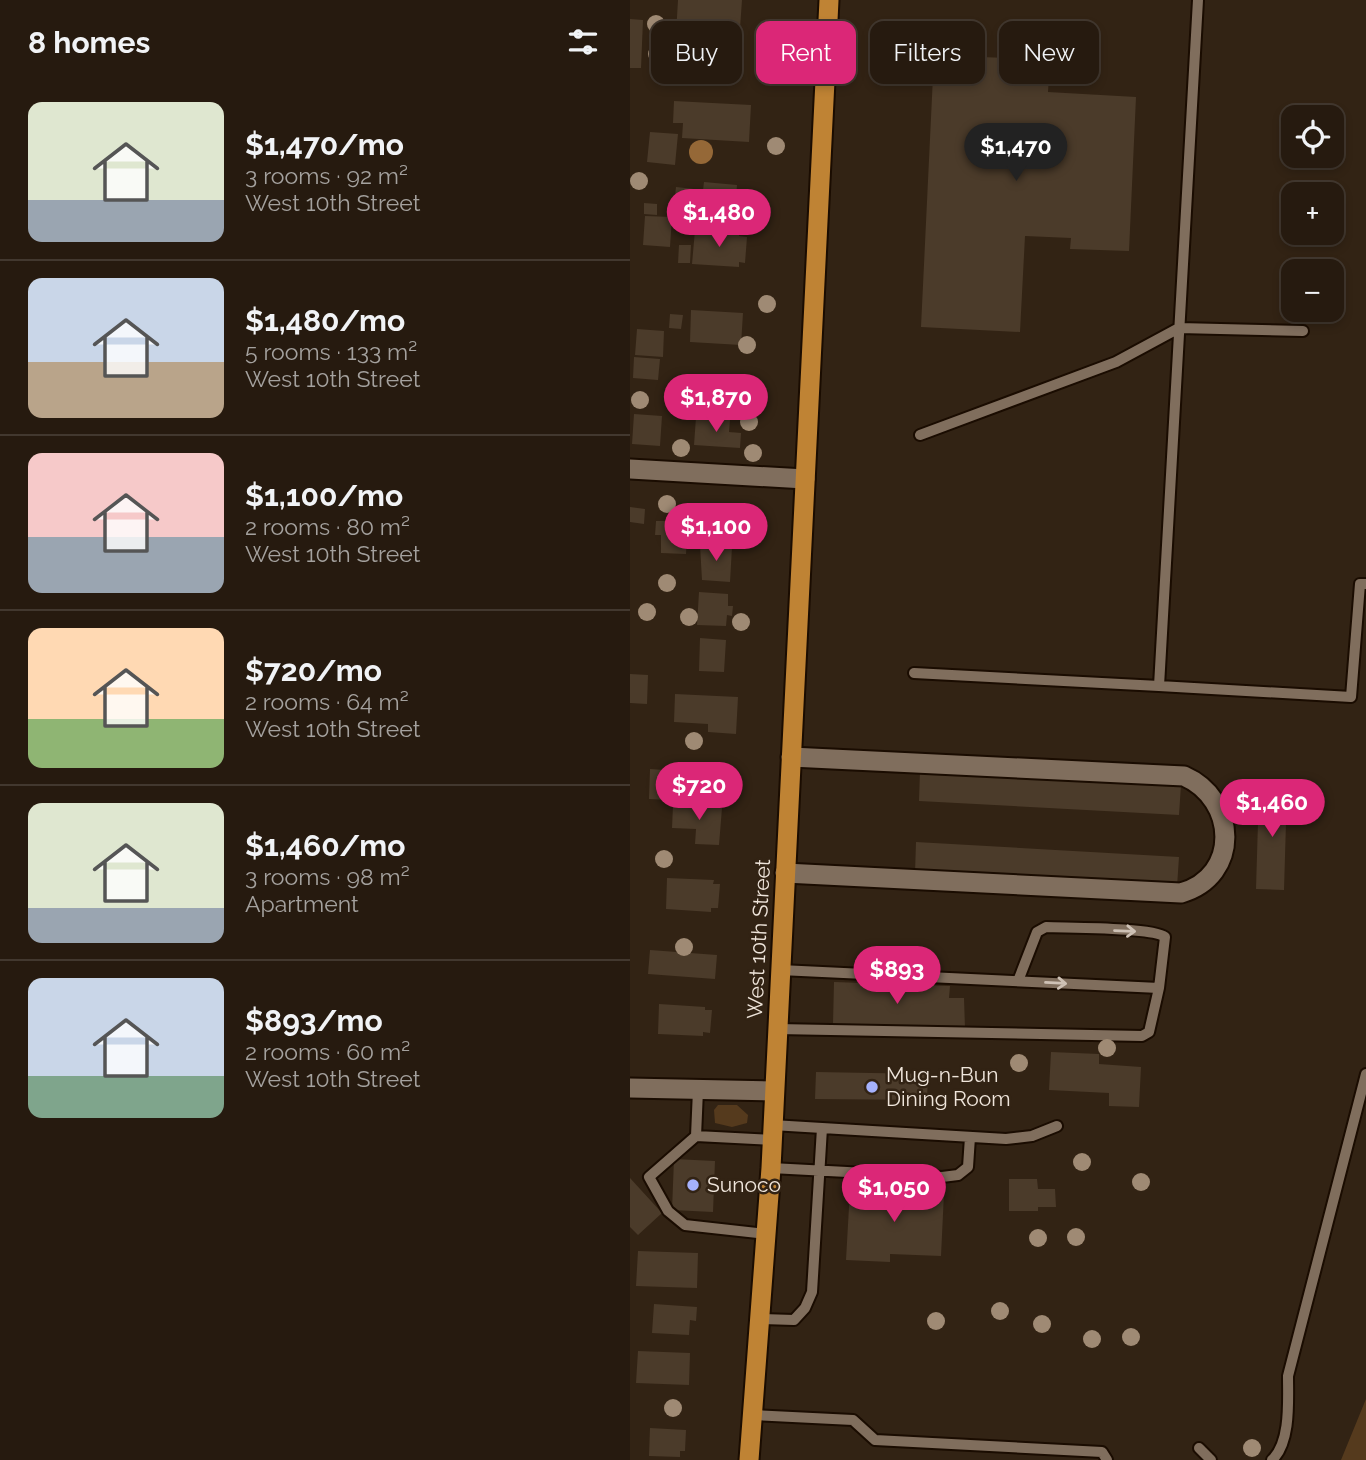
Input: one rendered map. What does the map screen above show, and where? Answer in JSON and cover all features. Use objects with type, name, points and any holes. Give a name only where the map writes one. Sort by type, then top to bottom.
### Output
[{"type":"main road","name":"West 10th Street","points":[[749,1460],[771,1168],[829,0]]},
{"type":"street","points":[[630,469],[805,479]]},
{"type":"street","points":[[785,873],[1181,892],[1198,888],[1209,880],[1223,852],[1225,821],[1209,792],[1184,776],[791,757]]},
{"type":"street","points":[[630,1088],[774,1091]]},
{"type":"lane","points":[[1159,686],[1198,0]]},
{"type":"lane","points":[[920,435],[1116,362],[1179,328],[1303,331]]},
{"type":"lane","points":[[914,673],[1351,697],[1360,583],[1366,584]]},
{"type":"lane","points":[[777,1029],[1142,1036],[1149,1032],[1159,988],[1165,937],[1160,933],[1138,931],[1046,928],[1037,932],[1018,981]]},
{"type":"lane","points":[[780,970],[1159,988]]},
{"type":"lane","points":[[1272,1460],[1280,1452],[1288,1406],[1288,1376],[1366,1074]]},
{"type":"lane","points":[[696,1136],[698,1090]]},
{"type":"lane","points":[[766,1234],[685,1225],[668,1210],[649,1177],[696,1136],[822,1128],[1006,1139],[1032,1136],[1058,1126]]},
{"type":"lane","points":[[760,1319],[794,1320],[805,1308],[812,1292],[822,1128]]},
{"type":"lane","points":[[771,1168],[942,1177],[958,1175],[968,1167],[970,1137]]},
{"type":"lane","points":[[753,1415],[853,1420],[875,1440],[1102,1451],[1107,1460]]},
{"type":"lane","points":[[1199,1448],[1211,1460]]},
{"type":"shaded area","points":[[701,140],[710,143],[713,152],[710,161],[701,164],[692,161],[689,152],[692,143]]},
{"type":"shaded area","points":[[718,1105],[737,1105],[748,1115],[747,1123],[732,1127],[715,1123],[714,1110]]},
{"type":"shaded area","points":[[1366,1399],[1366,1460],[1341,1460]]},
{"type":"building","points":[[678,0],[742,0],[741,21],[677,21]]},
{"type":"building","points":[[630,19],[643,20],[641,68],[630,68]]},
{"type":"building","points":[[985,57],[999,58],[999,84],[1048,84],[1048,92],[1136,97],[1129,251],[1070,249],[1071,238],[1025,236],[1020,332],[921,327],[933,84],[985,84]]},
{"type":"building","points":[[674,101],[751,105],[749,142],[682,138],[683,123],[673,123]]},
{"type":"building","points":[[650,132],[678,134],[675,165],[647,162]]},
{"type":"building","points":[[704,182],[737,185],[735,211],[703,209],[702,217],[673,214],[676,187],[703,190]]},
{"type":"building","points":[[644,203],[657,204],[657,215],[644,214]]},
{"type":"building","points":[[645,216],[672,217],[670,247],[643,245]]},
{"type":"building","points":[[695,230],[739,233],[739,236],[747,237],[745,263],[739,262],[739,267],[692,264]]},
{"type":"building","points":[[679,245],[691,245],[690,263],[678,263]]},
{"type":"building","points":[[691,310],[743,313],[741,345],[690,342]]},
{"type":"building","points":[[670,314],[683,315],[681,329],[669,328]]},
{"type":"building","points":[[637,329],[664,331],[663,357],[635,355]]},
{"type":"building","points":[[634,357],[660,359],[658,380],[633,378]]},
{"type":"building","points":[[698,377],[737,379],[740,382],[739,404],[731,404],[731,407],[694,405]]},
{"type":"building","points":[[634,414],[662,416],[660,446],[632,444]]},
{"type":"building","points":[[696,417],[730,420],[729,432],[741,433],[740,448],[694,445]]},
{"type":"building","points":[[696,506],[730,508],[729,536],[695,534]]},
{"type":"building","points":[[630,507],[645,509],[644,524],[630,522]]},
{"type":"building","points":[[656,521],[667,521],[667,535],[687,536],[686,554],[661,553],[661,535],[655,535]]},
{"type":"building","points":[[700,545],[732,547],[730,582],[702,580]]},
{"type":"building","points":[[699,592],[728,594],[728,606],[733,606],[732,616],[727,615],[726,626],[697,625]]},
{"type":"building","points":[[700,638],[726,640],[724,672],[699,671]]},
{"type":"building","points":[[630,674],[648,675],[647,704],[630,703]]},
{"type":"building","points":[[675,694],[738,697],[736,734],[708,732],[708,724],[674,722]]},
{"type":"building","points":[[650,769],[724,774],[723,803],[649,799]]},
{"type":"building","points":[[920,771],[1181,785],[1179,815],[919,801]]},
{"type":"building","points":[[1259,788],[1287,789],[1284,890],[1256,889]]},
{"type":"building","points":[[673,805],[722,808],[719,845],[695,844],[696,829],[672,828]]},
{"type":"building","points":[[916,842],[1179,857],[1177,887],[915,873]]},
{"type":"building","points":[[667,878],[714,880],[713,884],[720,884],[718,908],[711,908],[711,912],[666,909]]},
{"type":"building","points":[[650,950],[717,955],[715,979],[648,974]]},
{"type":"building","points":[[834,982],[950,986],[949,998],[964,998],[965,1028],[833,1024]]},
{"type":"building","points":[[659,1004],[705,1007],[705,1010],[712,1010],[710,1033],[703,1032],[703,1036],[658,1034]]},
{"type":"building","points":[[1051,1052],[1099,1054],[1099,1064],[1141,1067],[1139,1107],[1109,1106],[1109,1093],[1049,1090]]},
{"type":"building","name":"Mug-n-Bun Dining Room","points":[[816,1072],[928,1074],[927,1100],[815,1099]]},
{"type":"building","points":[[674,1159],[715,1161],[713,1212],[672,1210]]},
{"type":"building","points":[[630,1178],[662,1213],[638,1235],[630,1227]]},
{"type":"building","points":[[1009,1179],[1037,1179],[1038,1189],[1055,1189],[1056,1207],[1038,1207],[1038,1211],[1009,1211]]},
{"type":"building","points":[[850,1189],[944,1193],[941,1256],[890,1254],[890,1262],[846,1260]]},
{"type":"building","points":[[638,1251],[698,1253],[697,1288],[636,1286]]},
{"type":"building","points":[[654,1304],[697,1307],[696,1321],[690,1320],[689,1335],[652,1333]]},
{"type":"building","points":[[638,1351],[690,1353],[689,1385],[636,1383]]},
{"type":"building","points":[[650,1428],[686,1430],[685,1451],[680,1451],[680,1457],[649,1456]]},
{"type":"place","name":"Mug-n-Bun Dining Room","points":[[872,1087]]},
{"type":"place","name":"Sunoco","points":[[693,1185]]}]
